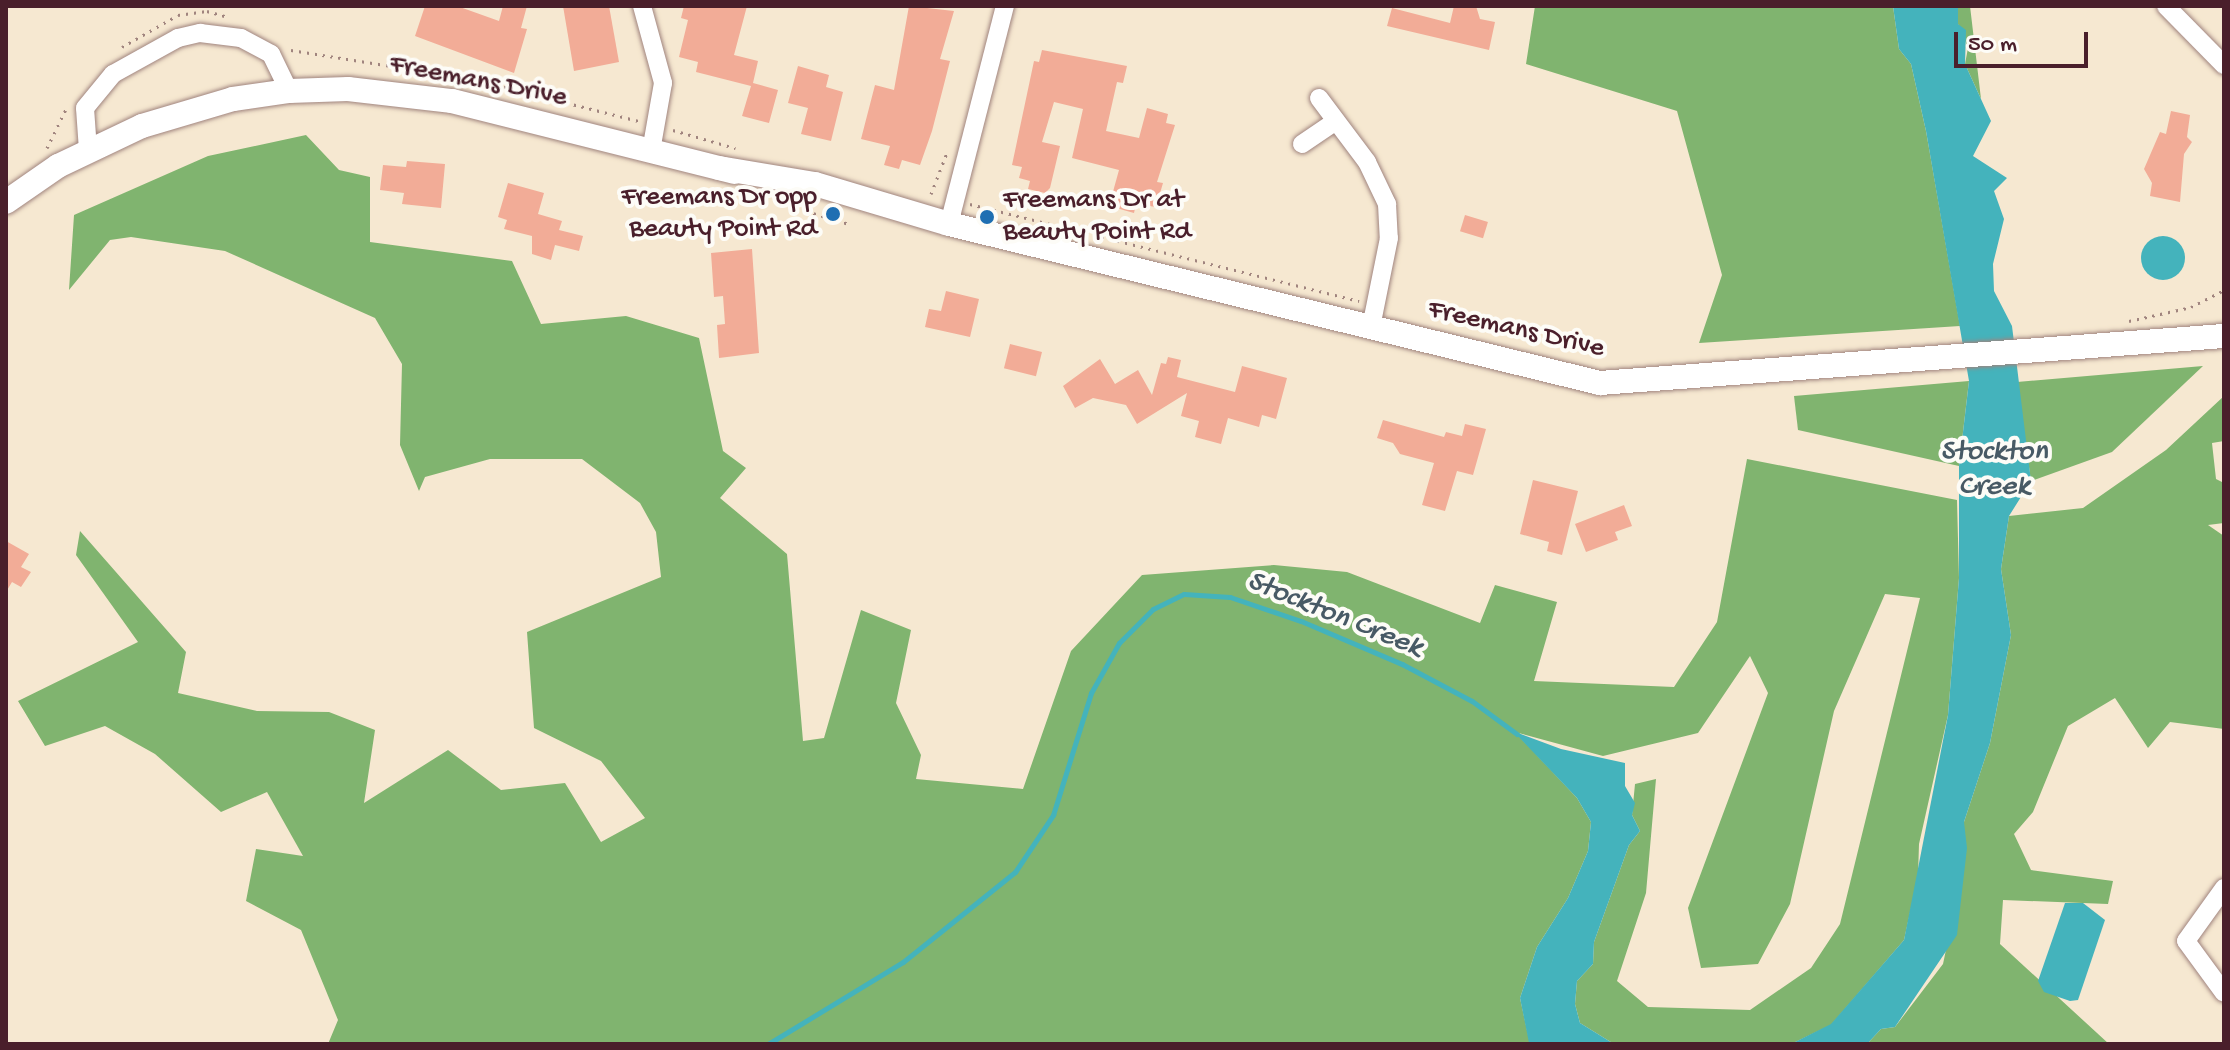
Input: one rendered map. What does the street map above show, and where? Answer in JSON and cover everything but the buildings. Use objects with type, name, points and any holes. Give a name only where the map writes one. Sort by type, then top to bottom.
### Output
[{"type":"main road","name":"Freemans Drive","points":[[6,202],[88,150],[179,113],[289,91],[348,89],[452,101],[719,168],[953,212],[1374,316],[1600,383],[1932,361],[2224,336]]},
{"type":"street","points":[[642,6],[663,83],[651,151]]},
{"type":"street","points":[[953,212],[1005,6]]},
{"type":"street","points":[[2166,6],[2224,65]]},
{"type":"street","points":[[88,150],[85,108],[113,74],[178,38],[200,33],[241,38],[271,54],[289,91]]},
{"type":"street","points":[[1319,98],[1367,162],[1387,204],[1389,238],[1374,316]]},
{"type":"street","points":[[1302,144],[1336,121]]},
{"type":"street","points":[[2224,888],[2186,941],[2224,993]]},
{"type":"path","points":[[931,194],[953,212],[1374,316]]},
{"type":"path","points":[[2116,323],[2191,307],[2224,290]]},
{"type":"green space","points":[[1535,6],[1893,6],[1899,49],[1911,64],[1926,131],[1960,326],[1699,343],[1722,275],[1677,111],[1526,64]]},
{"type":"green space","points":[[1958,6],[1970,6],[1981,99],[1965,64],[1968,48],[1958,24]]},
{"type":"green space","points":[[306,135],[339,170],[370,177],[370,242],[512,261],[541,324],[626,316],[699,338],[723,451],[746,468],[720,498],[787,554],[803,741],[824,738],[861,610],[911,630],[896,703],[921,755],[916,779],[1023,789],[1071,651],[1142,575],[1274,565],[1347,572],[1480,623],[1495,585],[1557,602],[1534,681],[1674,687],[1717,622],[1747,459],[1957,500],[1959,578],[1948,715],[1919,844],[1918,876],[1904,940],[1831,1025],[1791,1044],[1614,1044],[1580,1023],[1575,1004],[1577,981],[1593,964],[1594,942],[1629,845],[1640,831],[1632,815],[1635,784],[1656,779],[1646,893],[1617,981],[1648,1007],[1750,1010],[1811,968],[1840,924],[1920,598],[1885,594],[1834,711],[1790,904],[1758,964],[1701,968],[1688,908],[1768,693],[1750,656],[1698,733],[1603,756],[1515,732],[1577,798],[1591,822],[1588,851],[1568,898],[1537,947],[1520,998],[1530,1044],[328,1044],[338,1020],[301,930],[246,901],[256,849],[303,856],[267,792],[221,812],[155,754],[105,726],[45,746],[18,701],[138,642],[76,555],[80,531],[186,652],[178,693],[257,711],[329,712],[375,730],[364,803],[448,750],[501,790],[565,783],[601,842],[645,818],[601,761],[534,728],[527,632],[661,577],[656,532],[640,503],[582,459],[490,459],[425,477],[419,491],[400,445],[402,364],[375,318],[225,251],[131,237],[110,240],[69,290],[74,215],[208,156]]},
{"type":"green space","points":[[2203,366],[2112,452],[2031,481],[2017,382]]},
{"type":"green space","points":[[1969,381],[1959,466],[1798,430],[1794,396]]},
{"type":"green space","points":[[2224,396],[2224,441],[2212,443],[2216,479],[2224,483],[2224,523],[2208,525],[2224,536],[2224,729],[2170,722],[2148,748],[2115,698],[2068,726],[2033,812],[2014,834],[2031,870],[2113,881],[2108,904],[2003,900],[2000,944],[2109,1044],[1867,1044],[1881,1029],[1895,1027],[1943,964],[1964,864],[1964,822],[1990,743],[2011,635],[2001,569],[2009,516],[2083,508],[2166,450]]},
{"type":"water","name":"Stockton Creek","points":[[1893,6],[1958,6],[1958,24],[1966,30],[1965,64],[1991,121],[1973,156],[2007,178],[1994,191],[2004,219],[1993,264],[1994,291],[2012,326],[2031,481],[2009,516],[2001,569],[2011,635],[1990,743],[1964,822],[1967,848],[1957,935],[1895,1027],[1881,1029],[1867,1044],[1791,1044],[1831,1024],[1904,940],[1948,715],[1959,578],[1959,466],[1969,381],[1926,131],[1911,64],[1899,49]]},
{"type":"water","points":[[2163,236],[2179,242],[2185,258],[2179,274],[2163,280],[2147,274],[2141,258],[2147,242]]},
{"type":"water","points":[[1513,731],[1561,749],[1625,763],[1625,786],[1635,803],[1632,815],[1640,831],[1629,845],[1594,942],[1593,964],[1577,981],[1575,1004],[1580,1023],[1614,1044],[1529,1043],[1520,998],[1537,947],[1568,898],[1588,851],[1591,822],[1577,798]]},
{"type":"water","points":[[2065,903],[2083,903],[2105,920],[2078,1000],[2070,1001],[2044,992],[2038,981]]},
{"type":"waterway","name":"Stockton Creek","points":[[768,1044],[903,962],[1015,872],[1053,815],[1091,693],[1119,643],[1153,609],[1184,594],[1230,597],[1301,621],[1402,664],[1472,701],[1517,734]]},
{"type":"place","name":"Freemans Dr opp Beauty Point Rd","points":[[833,214]]},
{"type":"place","name":"Freemans Dr at Beauty Point Rd","points":[[987,217]]}]
